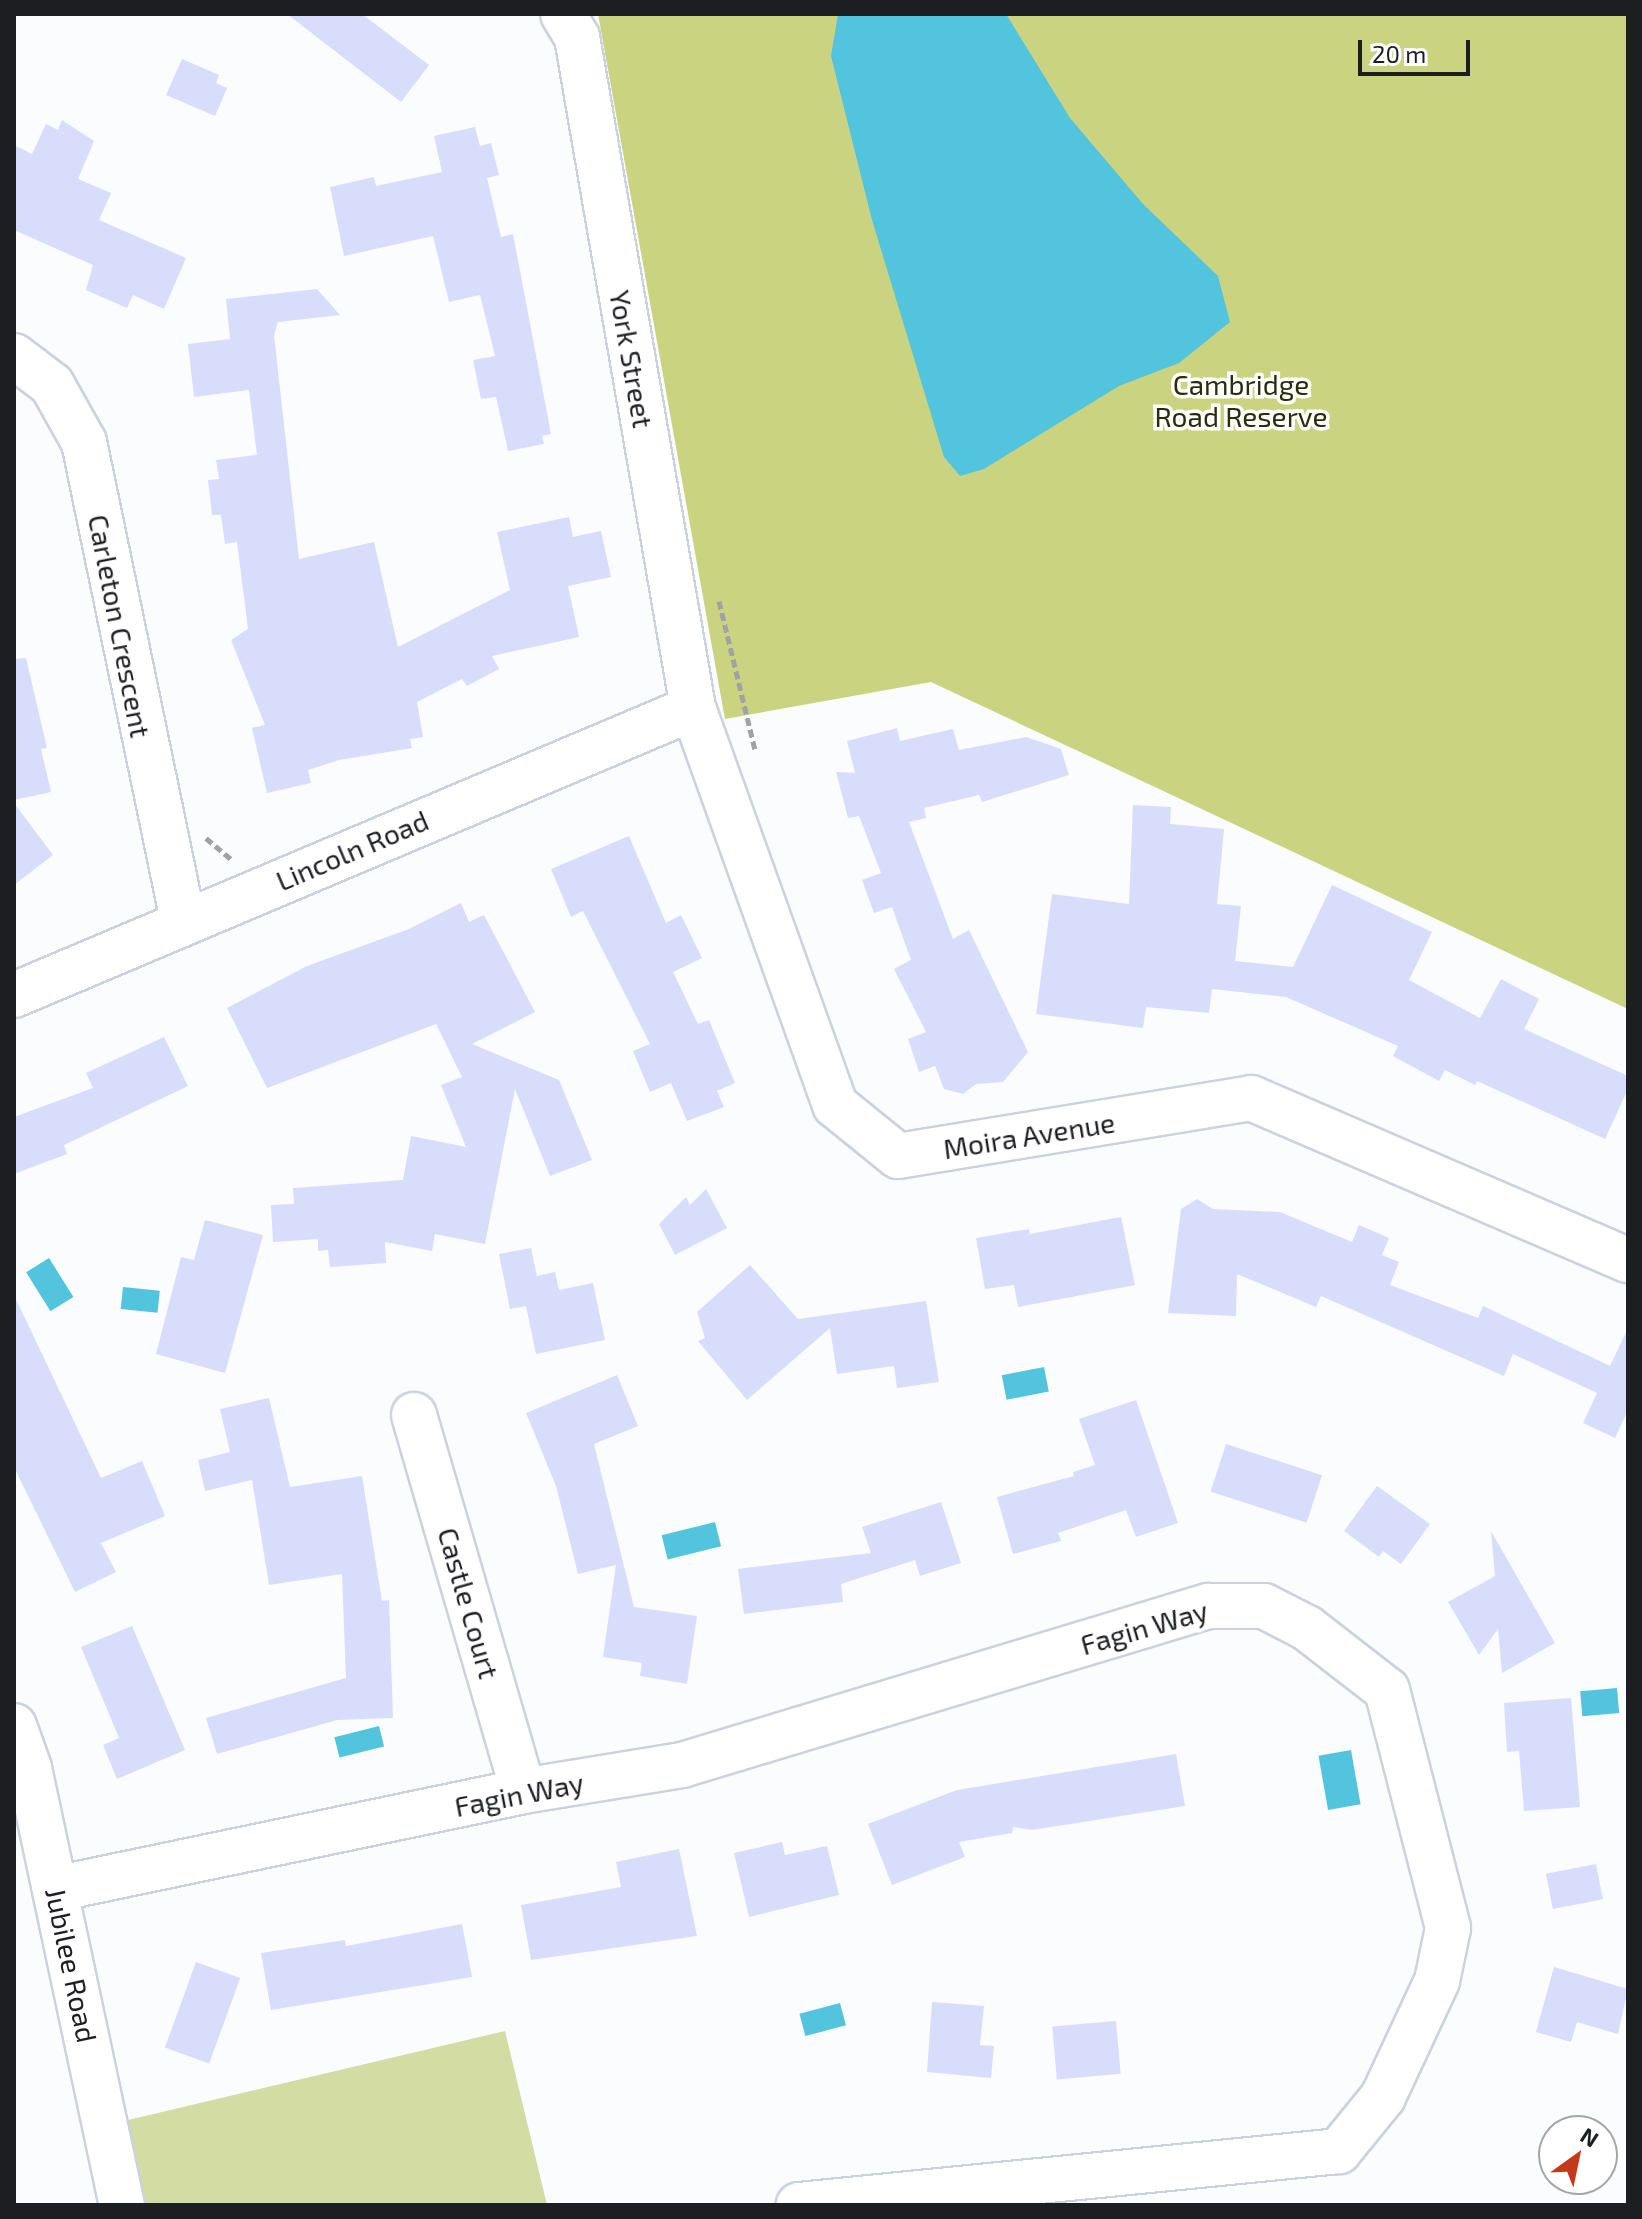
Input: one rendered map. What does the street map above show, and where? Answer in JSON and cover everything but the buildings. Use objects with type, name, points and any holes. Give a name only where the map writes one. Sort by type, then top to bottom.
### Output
[{"type":"street","name":"York Street","points":[[563,14],[577,37],[693,708]]},
{"type":"street","name":"Carleton Crescent","points":[[14,356],[52,385],[84,442],[165,850],[183,920]]},
{"type":"street","name":"Moira Avenue","points":[[693,708],[835,1105],[898,1156],[1251,1098],[1628,1260]]},
{"type":"street","name":"Lincoln Road","points":[[14,995],[183,920],[693,708]]},
{"type":"street","name":"Castle Court","points":[[414,1415],[523,1791]]},
{"type":"street","name":"Fagin Way","points":[[55,1889],[523,1791],[682,1765],[1208,1606],[1264,1606],[1307,1628],[1387,1690],[1448,1928],[1437,1981],[1383,2097],[1339,2151],[799,2205]]},
{"type":"street","name":"Jubilee Road","points":[[14,1726],[29,1768],[122,2205]]},
{"type":"path","points":[[713,765],[756,753],[718,593]]},
{"type":"path","points":[[165,850],[209,837],[241,869]]},
{"type":"green space","name":"Cambridge Road Reserve","points":[[598,14],[1628,14],[1628,1009],[931,682],[725,719]]},
{"type":"green space","points":[[505,2031],[547,2205],[122,2205],[107,2125]]},
{"type":"water","points":[[838,14],[1006,14],[1070,118],[1143,204],[1218,276],[1230,322],[1179,363],[1119,386],[984,469],[960,476],[944,457],[872,220],[831,56]]},
{"type":"water","points":[[49,1258],[73,1297],[50,1311],[26,1272]]},
{"type":"water","points":[[123,1287],[160,1291],[157,1313],[121,1309]]},
{"type":"water","points":[[1044,1367],[1049,1392],[1007,1400],[1002,1375]]},
{"type":"water","points":[[715,1522],[721,1546],[668,1560],[662,1535]]},
{"type":"water","points":[[1617,1688],[1619,1713],[1582,1716],[1580,1691]]},
{"type":"water","points":[[379,1726],[384,1746],[339,1758],[334,1737]]},
{"type":"water","points":[[1351,1750],[1361,1804],[1328,1810],[1319,1756]]},
{"type":"water","points":[[840,2003],[846,2025],[805,2036],[799,2014]]}]
